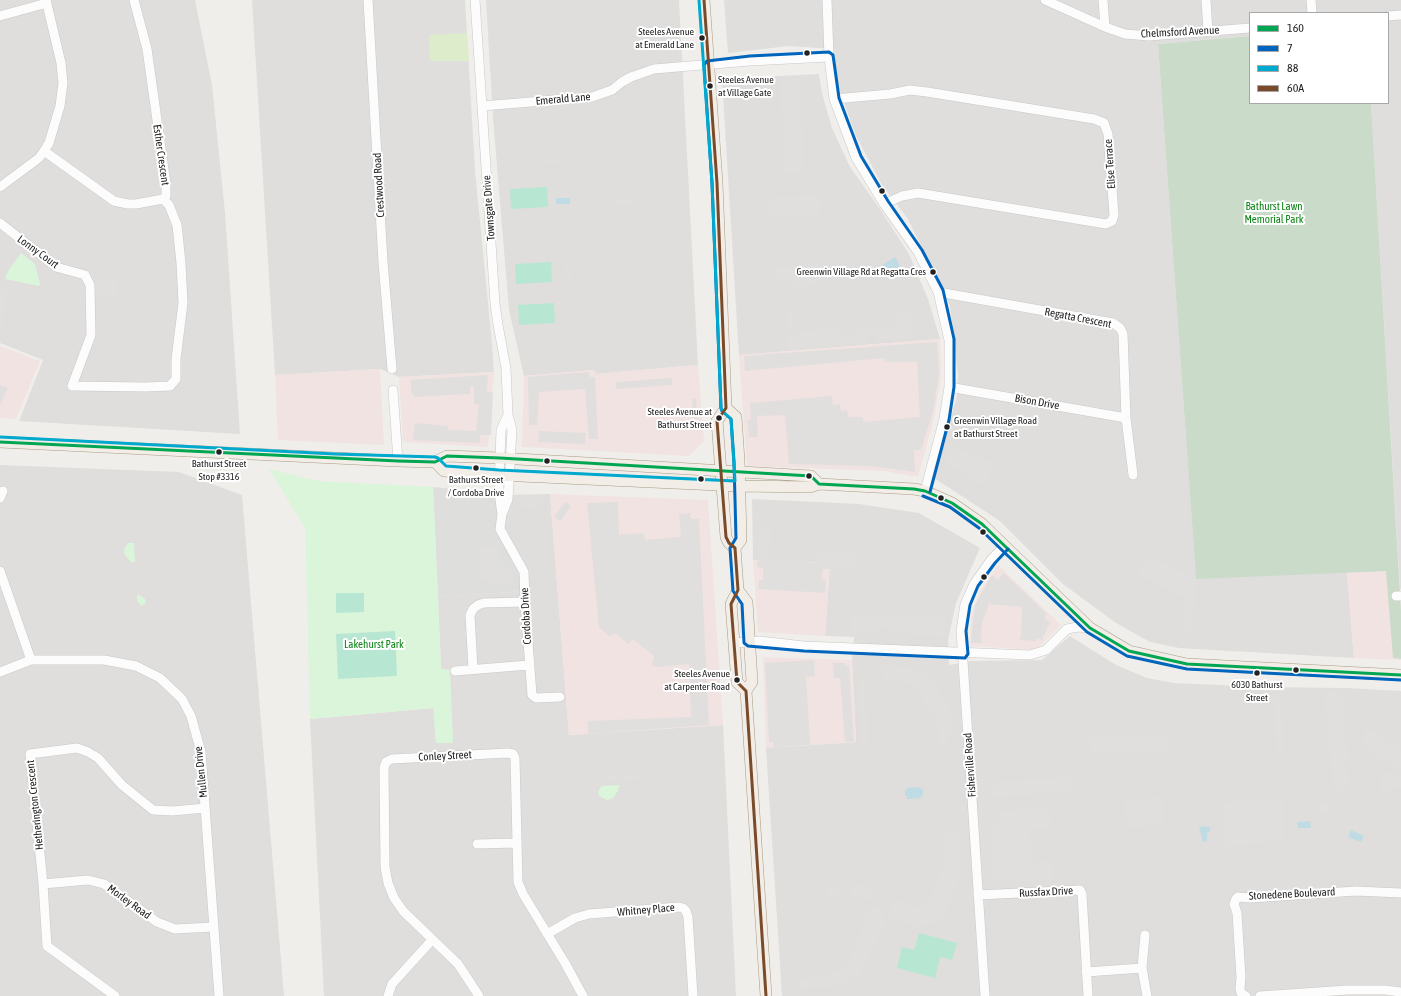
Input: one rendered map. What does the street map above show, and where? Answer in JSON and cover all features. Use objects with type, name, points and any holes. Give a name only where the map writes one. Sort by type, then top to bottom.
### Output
[{"type":"main road","points":[[704,0],[717,183],[726,408],[717,421],[726,537],[729,543],[735,548]]},
{"type":"main road","points":[[726,408],[736,417],[741,540],[735,548],[738,590],[731,604],[737,682],[746,692]]},
{"type":"main road","points":[[0,442],[398,461],[434,462],[447,456],[505,458],[811,476],[819,484]]},
{"type":"main road","points":[[434,462],[444,472],[740,486],[810,487],[819,484],[893,487],[925,491],[952,503],[982,524],[1090,628],[1129,651],[1187,664],[1401,675]]},
{"type":"main road","points":[[738,590],[747,602],[748,641],[752,682],[746,692],[766,996]]},
{"type":"street","name":"Esther Crescent","points":[[44,152],[114,201],[128,204],[164,199],[166,184],[147,49],[134,0]]},
{"type":"street","name":"Crestwood Road","points":[[368,0],[383,262],[392,369]]},
{"type":"street","name":"Townsgate Drive","points":[[475,0],[495,304],[506,368],[508,415],[501,430],[505,458],[505,475]]},
{"type":"street","points":[[827,0],[829,57],[834,99],[856,158],[884,204],[918,252],[938,292],[949,340],[949,387],[944,419],[925,491]]},
{"type":"street","name":"Chelmsford Avenue","points":[[1045,0],[1105,27],[1125,34],[1149,36],[1249,28]]},
{"type":"street","points":[[1103,0],[1105,27]]},
{"type":"street","points":[[1206,0],[1208,32]]},
{"type":"street","points":[[1311,0],[1312,12]]},
{"type":"street","points":[[0,16],[47,2],[61,63],[63,84],[60,106],[44,152],[0,187]]},
{"type":"street","points":[[1389,16],[1401,15]]},
{"type":"street","name":"Emerald Lane","points":[[482,106],[592,97],[612,90],[627,80],[654,69],[829,57]]},
{"type":"street","name":"Elise Terrace","points":[[834,99],[890,94],[910,90],[927,92],[1094,119],[1104,123],[1108,134],[1114,215],[1112,222],[1106,224],[918,193],[902,196],[884,204]]},
{"type":"street","name":"Lonny Court","points":[[0,223],[56,267],[85,275],[90,285],[91,335],[72,386],[146,388],[170,386],[176,379],[176,359],[183,304],[177,225],[169,205],[164,199]]},
{"type":"street","name":"Regatta Crescent","points":[[938,292],[1113,323],[1120,328],[1123,334],[1126,418],[1134,475]]},
{"type":"street","name":"Bison Drive","points":[[949,387],[1126,418]]},
{"type":"street","points":[[393,390],[398,461]]},
{"type":"street","name":"Cordoba Drive","points":[[505,475],[508,499],[502,514],[500,529],[524,572],[532,695],[534,697],[560,697]]},
{"type":"street","name":"Fisherville Road","points":[[985,996],[962,631],[965,604],[974,584],[991,560],[1004,546]]},
{"type":"street","points":[[0,571],[31,660]]},
{"type":"street","points":[[473,669],[470,615],[473,609],[484,603],[525,602]]},
{"type":"street","points":[[734,643],[760,641],[804,646],[1030,656],[1046,650],[1067,629],[1078,627],[1090,628]]},
{"type":"street","name":"Mullen Drive","points":[[0,672],[31,660],[104,660],[136,666],[160,678],[182,699],[191,716],[201,752],[219,996]]},
{"type":"street","points":[[455,671],[529,665]]},
{"type":"street","name":"Hetherington Crescent","points":[[115,996],[47,946],[43,884],[30,754],[77,748],[98,758],[122,785],[153,810],[173,811],[205,808]]},
{"type":"street","name":"Conley Street","points":[[479,996],[458,964],[403,911],[394,898],[388,883],[386,867],[384,768],[386,762],[392,759],[511,753],[515,758],[518,882],[523,894],[583,996]]},
{"type":"street","points":[[477,844],[516,843]]},
{"type":"street","name":"Morley Road","points":[[43,884],[88,880],[104,884],[157,922],[175,929],[213,927]]},
{"type":"street","name":"Russfax Drive","points":[[978,896],[1080,890],[1082,894],[1088,996]]},
{"type":"street","name":"Stonedene Boulevard","points":[[1245,996],[1241,993],[1240,989],[1241,977],[1238,913],[1234,904],[1238,897],[1250,898],[1343,891],[1378,891],[1401,893]]},
{"type":"street","name":"Whitney Place","points":[[547,934],[575,918],[589,914],[679,907],[683,908],[688,917],[693,996]]},
{"type":"street","points":[[1145,935],[1142,968],[1147,996]]},
{"type":"street","points":[[388,996],[392,984],[432,940]]},
{"type":"street","points":[[1086,972],[1142,968]]},
{"type":"street","points":[[1260,996],[1347,990],[1385,990],[1401,992]]},
{"type":"shaded area","points":[[0,0],[195,0],[212,85],[225,213],[240,434],[19,421],[43,360],[0,343]]},
{"type":"shaded area","points":[[252,0],[465,0],[475,171],[494,372],[399,377],[380,369],[275,375]]},
{"type":"shaded area","points":[[486,0],[679,0],[698,365],[596,374],[594,370],[524,376],[509,310],[493,118]]},
{"type":"shaded area","points":[[724,0],[1401,0],[1401,589],[1371,104],[1389,104],[1389,12],[1249,12],[1249,36],[1158,44],[1196,578],[1347,572],[1354,658],[1179,648],[1150,642],[1116,623],[1063,584],[1000,521],[934,478],[957,396],[958,375],[950,306],[908,219],[882,185],[856,136],[837,83],[834,49],[789,46],[728,53]]},
{"type":"shaded area","points":[[819,74],[822,93],[832,128],[850,167],[880,209],[909,254],[928,299],[940,339],[739,355],[722,79]]},
{"type":"shaded area","points":[[799,78],[804,172],[785,173],[780,80]]},
{"type":"shaded area","points":[[559,158],[560,163],[541,164],[541,159]]},
{"type":"shaded area","points":[[820,195],[821,214],[768,217],[767,198]]},
{"type":"shaded area","points":[[632,199],[633,204],[613,206],[613,200]]},
{"type":"shaded area","points":[[564,261],[568,261],[571,282],[567,282]]},
{"type":"shaded area","points":[[819,264],[821,285],[794,287],[794,280],[777,281],[776,268]]},
{"type":"shaded area","points":[[97,278],[116,278],[116,297],[97,296]]},
{"type":"shaded area","points":[[0,288],[8,290],[1,334],[0,334]]},
{"type":"shaded area","points":[[786,312],[792,312],[794,329],[788,329]]},
{"type":"shaded area","points":[[910,312],[912,338],[876,341],[876,336],[867,336],[868,343],[854,344],[853,339],[845,340],[845,345],[787,349],[787,337],[796,337],[795,332],[838,329],[838,334],[855,333],[855,328],[891,326],[891,332],[897,331],[896,313]]},
{"type":"shaded area","points":[[940,339],[941,378],[933,422],[918,477],[884,471],[747,466],[739,355]]},
{"type":"shaded area","points":[[937,342],[939,372],[934,408],[921,450],[914,450],[915,472],[871,466],[789,464],[785,415],[757,416],[758,437],[749,437],[748,420],[751,420],[750,403],[832,396],[833,405],[840,404],[841,411],[847,410],[849,417],[862,417],[864,422],[920,417],[917,362],[885,362],[884,358],[745,371],[744,356]]},
{"type":"shaded area","points":[[0,346],[40,361],[16,419],[0,418]]},
{"type":"shaded area","points":[[698,365],[704,441],[689,456],[522,447],[524,376],[594,370],[596,374]]},
{"type":"shaded area","points":[[380,369],[384,445],[278,440],[275,375]]},
{"type":"shaded area","points":[[494,372],[488,447],[403,442],[399,377]]},
{"type":"shaded area","points":[[589,372],[590,377],[595,377],[598,439],[589,439],[585,389],[539,392],[537,425],[529,425],[528,377]]},
{"type":"shaded area","points":[[488,375],[487,392],[493,392],[491,435],[480,435],[480,443],[413,440],[415,423],[448,426],[448,430],[476,431],[479,405],[474,404],[474,387],[470,387],[470,394],[414,397],[413,393],[411,392],[411,380]]},
{"type":"shaded area","points":[[672,378],[672,385],[616,389],[616,382]]},
{"type":"shaded area","points":[[0,385],[8,388],[0,405]]},
{"type":"shaded area","points":[[696,398],[697,419],[694,419],[692,399]]},
{"type":"shaded area","points":[[539,431],[586,433],[585,444],[538,442]]},
{"type":"shaded area","points":[[952,445],[993,462],[986,485],[972,482],[973,477],[946,463]]},
{"type":"shaded area","points":[[0,465],[179,472],[242,495],[284,996],[0,996]]},
{"type":"shaded area","points":[[433,487],[511,495],[507,536],[528,591],[438,597]]},
{"type":"shaded area","points":[[550,494],[569,735],[723,725],[736,996],[324,996],[310,719],[434,708],[436,743],[449,670],[441,669],[438,597],[528,591],[507,536],[511,495]]},
{"type":"shaded area","points":[[550,494],[708,500],[723,725],[569,735]]},
{"type":"shaded area","points":[[521,496],[542,498],[541,509],[520,507]]},
{"type":"shaded area","points":[[752,499],[859,504],[919,513],[980,548],[956,603],[948,640],[949,665],[971,661],[1042,660],[1070,636],[1116,665],[1147,678],[1174,683],[1401,691],[1401,996],[782,996],[766,748],[856,742],[852,660],[854,637],[825,636],[830,563],[753,560]]},
{"type":"shaded area","points":[[565,502],[571,506],[560,521],[554,517]]},
{"type":"shaded area","points":[[618,502],[619,535],[644,533],[645,540],[681,537],[679,514],[690,513],[691,519],[699,519],[709,725],[588,734],[588,721],[691,717],[689,664],[657,667],[652,665],[654,656],[633,639],[628,644],[616,633],[609,636],[599,627],[587,503]]},
{"type":"shaded area","points":[[771,522],[769,559],[817,563],[818,552],[858,554],[857,571],[823,569],[822,579],[826,580],[825,593],[758,589],[759,580],[763,580],[763,568],[757,567],[759,531],[764,531],[763,526]]},
{"type":"shaded area","points":[[480,547],[497,547],[499,561],[503,561],[504,569],[508,568],[514,579],[506,583],[490,584],[486,579],[481,579]]},
{"type":"shaded area","points":[[1148,556],[1196,579],[1192,631],[1183,631],[1184,597],[1136,574]]},
{"type":"shaded area","points":[[753,560],[830,563],[825,636],[758,632]]},
{"type":"shaded area","points":[[998,565],[1061,625],[1036,650],[970,646],[971,615],[981,590]]},
{"type":"shaded area","points":[[1399,570],[1401,599],[1401,660],[1354,658],[1347,572]]},
{"type":"shaded area","points":[[1004,573],[1047,614],[1044,618],[1050,622],[1042,640],[1037,638],[1036,641],[1019,640],[1021,637],[1022,607],[989,604],[983,620],[981,631],[982,643],[971,643],[975,605],[992,575],[998,580]]},
{"type":"shaded area","points":[[851,614],[945,618],[945,637],[912,635],[913,628],[910,628],[909,635],[892,634],[892,627],[879,627],[878,634],[851,633]]},
{"type":"shaded area","points":[[763,657],[852,660],[856,742],[766,748]]},
{"type":"shaded area","points":[[814,660],[815,676],[806,677],[810,745],[786,746],[786,749],[774,749],[773,742],[769,742],[765,663]]},
{"type":"shaded area","points":[[833,663],[845,663],[845,666],[849,666],[854,742],[845,742],[840,678],[834,678]]},
{"type":"shaded area","points":[[882,665],[912,668],[929,677],[943,695],[953,715],[954,733],[948,731],[946,738],[952,747],[948,750],[939,743],[942,731],[936,729],[936,721],[916,690],[910,684],[882,679]]},
{"type":"shaded area","points":[[864,676],[868,749],[862,749],[858,677]]},
{"type":"shaded area","points":[[1324,691],[1343,693],[1346,743],[1350,753],[1349,759],[1345,760],[1349,777],[1347,789],[1334,791]]},
{"type":"shaded area","points":[[1274,697],[1281,697],[1284,756],[1277,756]]},
{"type":"shaded area","points":[[1367,728],[1401,750],[1401,767],[1399,771],[1363,747],[1366,742],[1360,738]]},
{"type":"shaded area","points":[[1167,734],[1167,750],[1090,754],[1090,737]]},
{"type":"shaded area","points":[[1381,773],[1401,774],[1401,787],[1389,787],[1388,793],[1380,792]]},
{"type":"shaded area","points":[[639,774],[639,780],[621,781],[621,775]]},
{"type":"shaded area","points":[[618,775],[618,781],[603,782],[603,776]]},
{"type":"shaded area","points":[[1072,777],[1072,792],[992,797],[991,782]]},
{"type":"shaded area","points":[[1163,797],[1163,825],[1127,828],[1124,798]]},
{"type":"shaded area","points":[[1282,799],[1284,841],[1226,846],[1223,803]]},
{"type":"shaded area","points":[[1318,803],[1331,803],[1331,813],[1319,814]]},
{"type":"shaded area","points":[[1050,809],[1051,828],[1030,829],[1032,862],[1052,861],[1053,880],[1001,883],[1001,879],[994,878],[992,825],[997,825],[1000,817],[1000,811]]},
{"type":"shaded area","points":[[958,833],[962,870],[943,918],[927,925],[916,927],[888,915],[894,898],[916,907],[928,904],[945,862],[943,835]]},
{"type":"shaded area","points":[[864,885],[875,890],[870,901],[851,895],[852,889],[838,891],[838,897],[828,898],[827,887]]},
{"type":"shaded area","points":[[869,907],[883,909],[882,918],[887,919],[867,962],[858,977],[853,972],[843,982],[830,987],[797,989],[797,980],[828,975],[839,970],[849,961]]},
{"type":"green space","points":[[467,33],[469,61],[430,61],[429,35]]},
{"type":"green space","name":"Bathurst Lawn Memorial Park","points":[[1249,36],[1249,104],[1371,104],[1401,611],[1401,659],[1393,658],[1386,571],[1196,579],[1158,44]]},
{"type":"green space","points":[[547,187],[548,207],[511,209],[510,189]]},
{"type":"green space","points":[[21,253],[35,264],[40,284],[39,286],[5,279],[8,271]]},
{"type":"green space","points":[[551,262],[552,282],[516,284],[515,264]]},
{"type":"green space","points":[[554,303],[555,323],[519,325],[518,305]]},
{"type":"green space","name":"Lakehurst Park","points":[[269,469],[318,481],[433,487],[441,669],[450,670],[453,743],[436,743],[433,708],[310,719],[305,528]]},
{"type":"green space","points":[[128,543],[134,543],[135,562],[131,562],[125,555],[124,549]]},
{"type":"green space","points":[[336,593],[364,593],[364,612],[336,613]]},
{"type":"green space","points":[[138,594],[145,599],[146,602],[142,606],[138,602]]},
{"type":"green space","points":[[395,631],[397,676],[338,679],[336,634]]},
{"type":"green space","points":[[619,785],[618,791],[613,798],[607,800],[599,796],[598,792],[601,787]]},
{"type":"green space","points":[[919,933],[957,943],[952,960],[940,957],[935,978],[897,968],[902,947],[914,950]]},
{"type":"water","points":[[556,198],[570,198],[570,204],[556,204]]},
{"type":"water","points":[[895,257],[900,266],[886,274],[881,266]]},
{"type":"water","points":[[920,787],[923,789],[923,795],[921,795],[921,798],[907,799],[907,796],[905,796],[905,790],[907,790],[907,788]]},
{"type":"water","points":[[1310,821],[1311,828],[1298,828],[1297,822]]},
{"type":"water","points":[[1204,826],[1210,827],[1210,831],[1207,833],[1207,841],[1203,842],[1199,828]]},
{"type":"water","points":[[1351,830],[1364,836],[1361,842],[1348,837]]},
{"type":"transit line","name":"88","points":[[0,437],[335,454],[435,457],[446,466],[499,470],[735,481],[731,419],[722,411],[721,408],[712,183],[699,0]]},
{"type":"transit line","name":"60A","points":[[704,0],[717,183],[726,408],[717,421],[726,537],[729,543],[735,548],[738,590],[731,604],[737,682],[746,691],[766,996]]},
{"type":"transit line","name":"7","points":[[930,492],[949,420],[954,387],[954,339],[943,290],[922,250],[888,201],[861,156],[839,98],[833,55],[829,52],[750,56],[707,61],[704,65],[712,183],[721,408],[722,411],[731,419],[734,461],[736,538],[730,548],[733,591],[742,604],[744,643],[748,646],[804,651],[965,658],[968,654],[966,631],[970,605],[978,586],[995,563],[1008,549]]},
{"type":"transit line","name":"160","points":[[0,442],[398,461],[435,462],[447,456],[500,458],[811,476],[819,484],[914,489],[925,491],[952,503],[982,524],[1090,628],[1129,651],[1187,664],[1401,675]]},
{"type":"transit line","name":"7","points":[[923,496],[950,507],[979,528],[1087,632],[1127,656],[1187,669],[1401,680]]},
{"type":"place","name":"Steeles Avenue at Emerald Lane","points":[[702,38]]},
{"type":"place","name":"Steeles Avenue at Village Gate","points":[[710,86]]},
{"type":"place","name":"Greenwin Village Rd at Regatta Cres","points":[[933,272]]},
{"type":"place","name":"Steeles Avenue at Bathurst Street","points":[[719,418]]},
{"type":"place","name":"Greenwin Village Road at Bathurst Street","points":[[947,427]]},
{"type":"place","name":"Bathurst Street Stop #3316","points":[[219,452]]},
{"type":"place","name":"Bathurst Street / Cordoba Drive","points":[[476,468]]},
{"type":"place","name":"6030 Bathurst Street","points":[[1257,673]]},
{"type":"place","name":"Steeles Avenue at Carpenter Road","points":[[737,680]]}]
